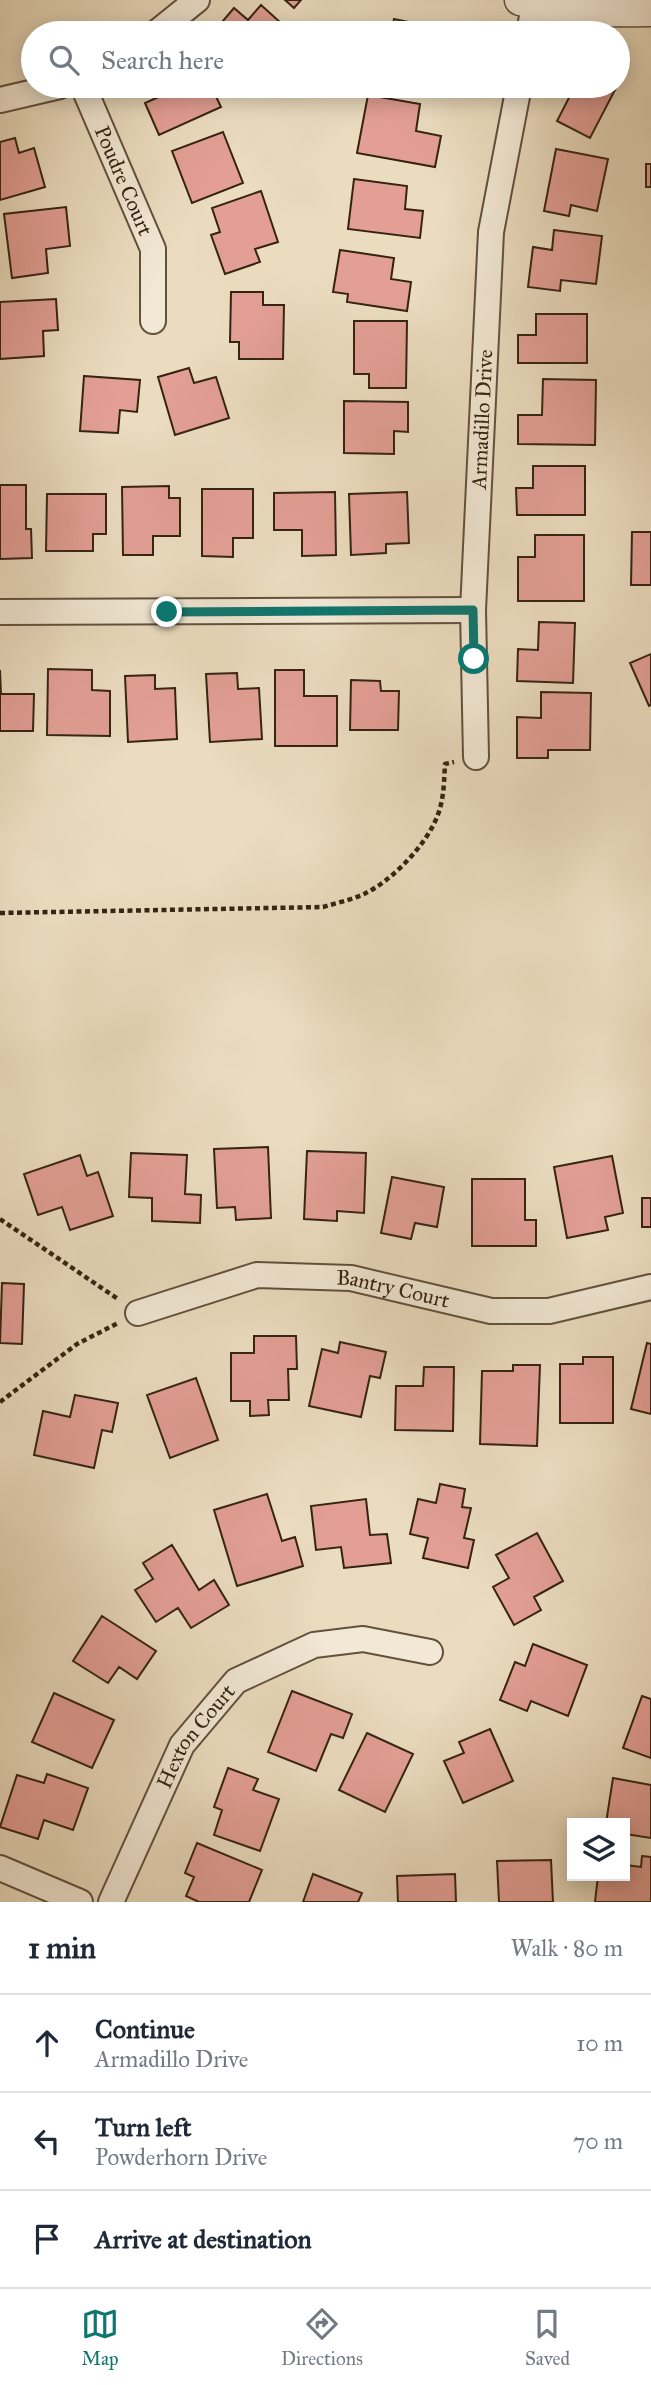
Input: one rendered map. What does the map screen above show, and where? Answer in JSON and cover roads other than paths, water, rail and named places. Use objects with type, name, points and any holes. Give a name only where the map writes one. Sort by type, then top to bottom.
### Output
[{"type":"street","points":[[171,21],[197,0]]},
{"type":"street","points":[[529,21],[530,1],[601,12],[651,11]]},
{"type":"street","points":[[0,100],[21,95]]},
{"type":"street","name":"Poudre Court","points":[[88,98],[153,249],[153,321]]},
{"type":"street","name":"Armadillo Drive","points":[[476,757],[473,610],[491,232],[517,98]]},
{"type":"street","points":[[0,612],[473,610]]},
{"type":"street","name":"Bantry Court","points":[[138,1313],[257,1275],[351,1278],[491,1311],[549,1311],[651,1287]]},
{"type":"street","name":"Hexton Court","points":[[111,1902],[183,1745],[236,1681],[314,1645],[363,1639],[430,1652]]},
{"type":"street","points":[[0,1868],[80,1902]]}]
